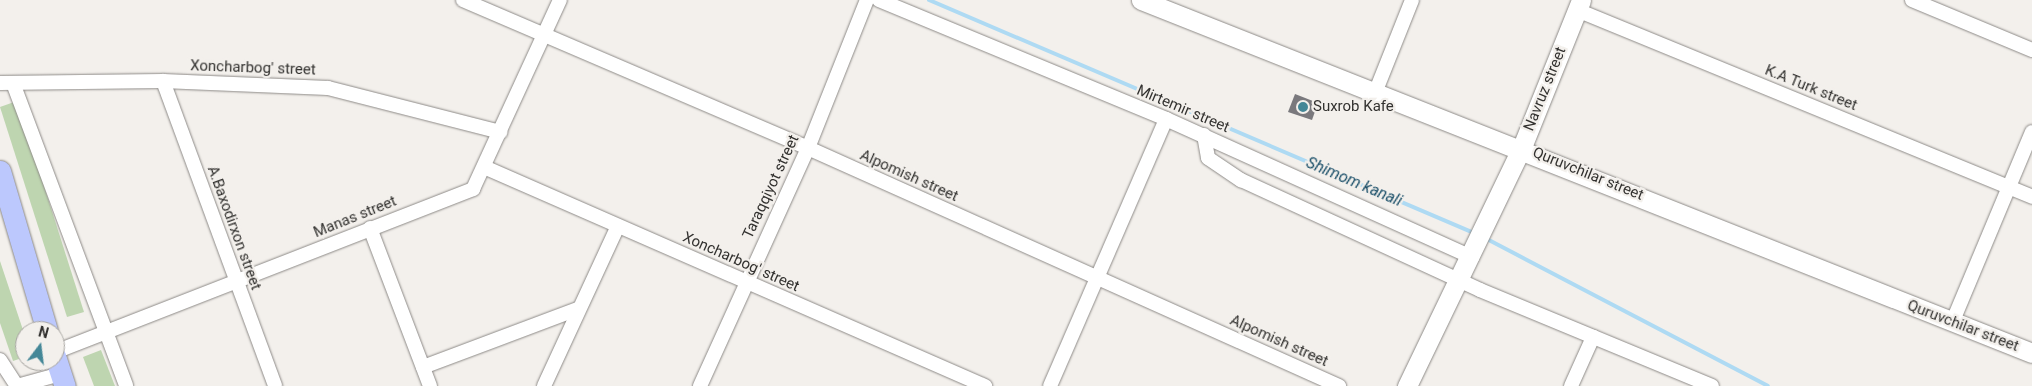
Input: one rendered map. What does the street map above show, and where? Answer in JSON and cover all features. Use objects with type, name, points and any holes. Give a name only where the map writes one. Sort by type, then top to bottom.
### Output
[{"type":"main road","name":"Quruvchilar street","points":[[1141,0],[1375,93],[1522,147],[1952,323],[2032,353]]},
{"type":"main road","name":"Navruz street","points":[[1473,254],[1522,147],[1579,5]]},
{"type":"main road","points":[[0,171],[44,321]]},
{"type":"main road","points":[[1407,386],[1473,254]]},
{"type":"street","name":"Alpomish street","points":[[463,0],[808,148],[1339,386]]},
{"type":"street","name":"Manas street","points":[[65,349],[106,335],[236,284],[370,228],[473,189],[546,36],[560,0]]},
{"type":"street","name":"Taraqqiyot street","points":[[700,386],[808,148],[867,0]]},
{"type":"street","name":"Mirtemir street","points":[[879,0],[1166,119],[1473,254]]},
{"type":"street","points":[[1375,93],[1412,0]]},
{"type":"street","points":[[1912,0],[2032,50]]},
{"type":"street","name":"K.A Turk street","points":[[1579,5],[2032,197]]},
{"type":"street","name":"Xoncharbog' street","points":[[6,83],[164,81],[328,88],[500,132]]},
{"type":"street","name":"A.Baxodirxon street","points":[[164,81],[236,284],[275,386]]},
{"type":"street","points":[[6,83],[126,386]]},
{"type":"street","points":[[1050,386],[1100,279],[1166,119]]},
{"type":"street","points":[[1952,323],[2032,132]]},
{"type":"street","points":[[1204,136],[1208,158],[1216,167],[1460,281],[1712,386]]},
{"type":"street","name":"Xoncharbog' street","points":[[484,166],[985,386]]},
{"type":"street","points":[[544,386],[576,309],[618,226]]},
{"type":"street","points":[[370,228],[430,386]]},
{"type":"street","points":[[423,368],[576,309]]},
{"type":"street","points":[[1571,386],[1593,338]]},
{"type":"street","points":[[0,360],[17,386],[60,372]]},
{"type":"green space","points":[[17,101],[84,312],[67,317],[0,107]]},
{"type":"green space","points":[[0,261],[20,321],[15,321],[15,360],[13,361],[0,323]]},
{"type":"green space","points":[[101,350],[115,386],[94,386],[83,357]]},
{"type":"building","name":"Suxrob Kafe","points":[[1295,94],[1318,103],[1312,120],[1288,112]]},
{"type":"waterway","name":"Shimom kanali","points":[[929,0],[1474,233]]},
{"type":"waterway","name":"Shimom kanali","points":[[1485,238],[1768,386]]},
{"type":"place","name":"Suxrob Kafe","points":[[1303,107]]}]
